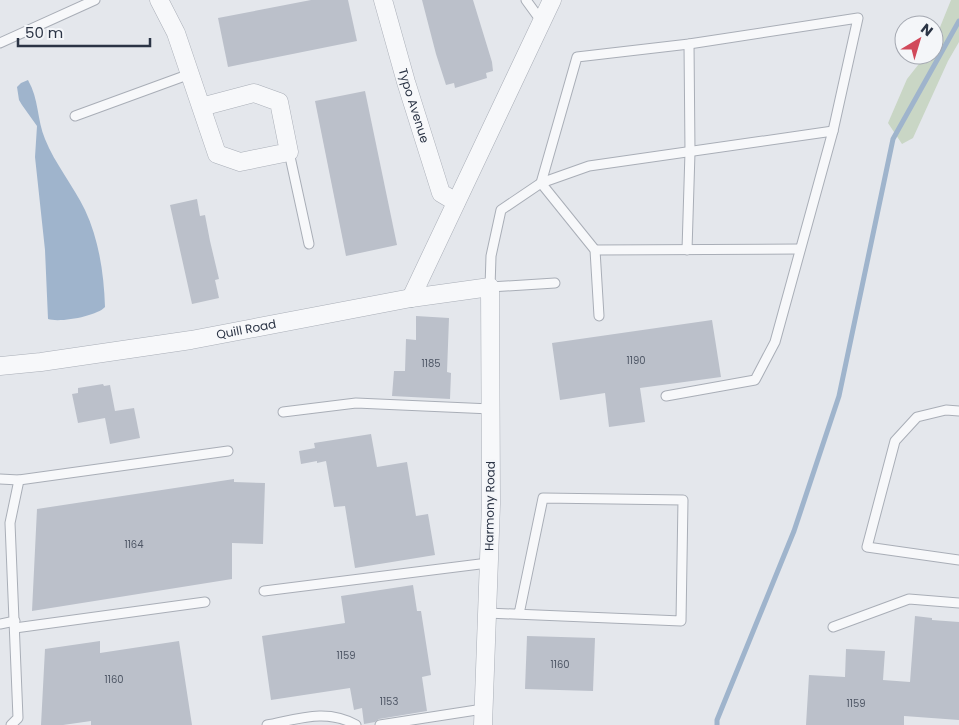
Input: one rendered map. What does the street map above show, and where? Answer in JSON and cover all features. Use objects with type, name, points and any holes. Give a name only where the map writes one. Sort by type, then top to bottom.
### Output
[{"type":"street","points":[[159,0],[176,33],[190,74],[201,107],[217,154],[240,162],[289,152],[279,102],[254,93],[201,107]]},
{"type":"street","name":"Typo Avenue","points":[[383,0],[406,82],[441,193],[456,202]]},
{"type":"street","points":[[411,298],[552,0]]},
{"type":"street","name":"Quill Road","points":[[0,366],[42,362],[191,340],[411,298],[490,287]]},
{"type":"street","name":"Harmony Road","points":[[483,717],[491,409],[490,287]]},
{"type":"lane","points":[[0,43],[95,0]]},
{"type":"lane","points":[[526,0],[542,22]]},
{"type":"lane","points":[[542,183],[577,57],[689,44],[858,18],[833,131],[775,342],[755,380],[666,396]]},
{"type":"lane","points":[[687,250],[690,152],[689,44]]},
{"type":"lane","points":[[74,116],[190,74]]},
{"type":"lane","points":[[555,283],[490,287],[491,256],[501,210],[542,183],[589,166],[833,131]]},
{"type":"lane","points":[[289,152],[309,244]]},
{"type":"lane","points":[[542,183],[595,250],[599,316]]},
{"type":"lane","points":[[595,250],[800,249]]},
{"type":"lane","points":[[282,412],[356,403],[491,409]]},
{"type":"lane","points":[[959,411],[946,410],[917,417],[895,441],[867,547],[959,560]]},
{"type":"lane","points":[[0,479],[19,480],[228,451]]},
{"type":"lane","points":[[11,725],[18,718],[10,523],[19,480]]},
{"type":"lane","points":[[487,613],[681,621],[683,500],[543,498],[518,614]]},
{"type":"lane","points":[[0,523],[10,523]]},
{"type":"lane","points":[[264,591],[488,563]]},
{"type":"lane","points":[[833,627],[909,599],[959,603]]},
{"type":"lane","points":[[0,624],[15,625],[205,602]]},
{"type":"lane","points":[[267,725],[322,715],[344,718],[356,725]]},
{"type":"lane","points":[[380,725],[483,717]]},
{"type":"green space","points":[[951,0],[959,0],[959,42],[948,61],[913,138],[902,144],[888,123],[907,79],[918,65],[944,65],[944,17]]},
{"type":"water","points":[[28,80],[32,87],[45,139],[85,210],[94,233],[100,257],[105,307],[78,318],[48,319],[45,250],[35,157],[37,126],[19,100],[17,87]]},
{"type":"building","points":[[311,0],[348,0],[357,41],[228,67],[218,18]]},
{"type":"building","points":[[422,0],[473,0],[492,62],[493,71],[486,73],[487,78],[455,88],[454,83],[446,85]]},
{"type":"building","points":[[365,91],[397,245],[346,256],[315,101]]},
{"type":"building","points":[[197,199],[200,216],[205,215],[219,279],[215,280],[219,298],[192,304],[170,205]]},
{"type":"building","points":[[416,316],[449,318],[447,372],[451,373],[450,399],[392,396],[394,371],[405,371],[406,339],[416,340]]},
{"type":"building","points":[[712,320],[721,377],[640,388],[645,422],[609,427],[605,393],[560,400],[552,343]]},
{"type":"building","points":[[103,384],[104,386],[110,385],[115,411],[134,408],[140,438],[110,444],[105,418],[78,423],[72,394],[78,393],[78,388]]},
{"type":"building","points":[[371,434],[377,467],[407,462],[416,516],[428,514],[435,555],[355,568],[345,506],[334,507],[326,461],[301,464],[299,451],[315,448],[314,443]]},
{"type":"building","points":[[234,479],[234,482],[265,483],[263,544],[232,543],[232,579],[32,611],[37,509]]},
{"type":"building","points":[[413,585],[417,611],[421,611],[431,675],[422,677],[427,711],[379,719],[375,722],[364,724],[362,708],[354,710],[350,688],[271,700],[262,636],[345,623],[341,596]]},
{"type":"building","points":[[915,616],[932,618],[932,620],[959,622],[959,720],[904,716],[904,725],[806,725],[809,675],[845,677],[846,649],[885,651],[883,680],[910,682]]},
{"type":"building","points":[[527,636],[595,638],[593,691],[525,689]]},
{"type":"building","points":[[100,641],[100,653],[179,641],[192,725],[91,725],[91,721],[63,725],[41,725],[45,649]]},
{"type":"waterway","points":[[717,725],[717,720],[794,531],[839,396],[893,139],[959,21]]}]
